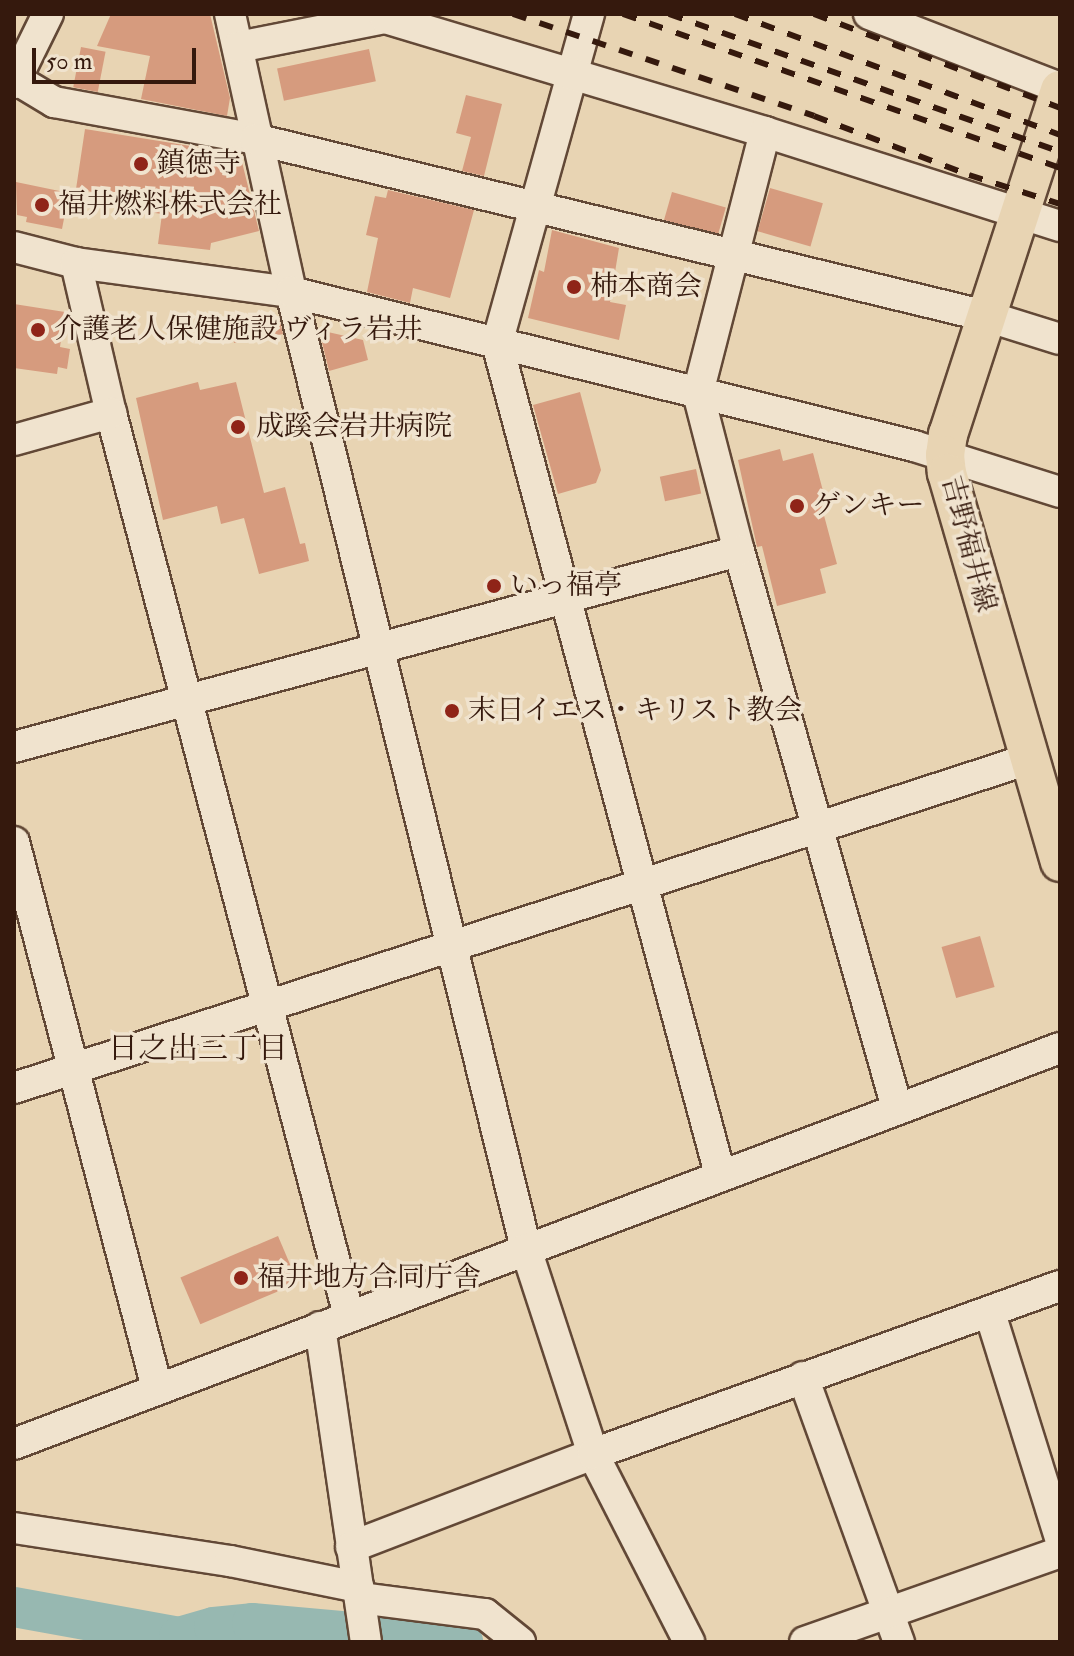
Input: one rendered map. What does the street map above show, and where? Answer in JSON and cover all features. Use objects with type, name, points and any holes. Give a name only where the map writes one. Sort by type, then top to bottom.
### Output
[{"type":"main road","name":"吉野福井線","points":[[1060,89],[948,434],[945,455],[947,473],[1060,862]]},
{"type":"street","points":[[48,14],[15,80],[54,102],[255,139],[986,316],[1060,339]]},
{"type":"street","points":[[230,14],[291,292],[526,1249],[593,1454],[689,1642]]},
{"type":"street","points":[[589,14],[497,343],[720,1174]]},
{"type":"street","points":[[869,14],[1060,89]]},
{"type":"street","points":[[238,47],[385,18],[765,132],[1060,226]]},
{"type":"street","points":[[765,132],[698,393],[739,551],[897,1108]]},
{"type":"street","points":[[14,247],[76,263],[291,292],[945,455],[1060,492]]},
{"type":"street","points":[[76,263],[111,413],[349,1316]]},
{"type":"street","points":[[14,440],[111,413]]},
{"type":"street","points":[[14,747],[739,551]]},
{"type":"street","points":[[14,1088],[1029,759]]},
{"type":"street","points":[[14,842],[157,1388]]},
{"type":"street","points":[[14,1444],[720,1174],[1060,1048]]},
{"type":"street","points":[[351,1547],[593,1454],[1060,1286]]},
{"type":"street","points":[[990,1313],[1060,1538]]},
{"type":"street","points":[[320,1327],[366,1642]]},
{"type":"street","points":[[803,1377],[899,1642]]},
{"type":"street","points":[[14,1528],[230,1561],[360,1599],[485,1614],[520,1642]]},
{"type":"street","points":[[805,1642],[1060,1552]]},
{"type":"building","points":[[111,14],[210,14],[230,98],[227,116],[141,99],[150,56],[97,46]]},
{"type":"building","points":[[81,47],[106,52],[98,92],[73,87]]},
{"type":"building","points":[[369,49],[376,81],[284,101],[277,69]]},
{"type":"building","points":[[466,95],[502,104],[484,176],[462,171],[471,137],[456,133]]},
{"type":"building","points":[[85,129],[240,154],[259,231],[211,243],[210,250],[158,244],[162,214],[113,207],[115,196],[76,189]]},
{"type":"building","name":"福井燃料株式会社","points":[[16,182],[69,193],[62,229],[26,222],[27,217],[17,215]]},
{"type":"building","points":[[770,188],[823,203],[810,246],[758,231]]},
{"type":"building","points":[[388,190],[474,210],[450,298],[413,288],[410,303],[367,292],[378,238],[366,235],[375,196],[386,198]]},
{"type":"building","points":[[672,192],[726,207],[718,235],[664,220]]},
{"type":"building","name":"柿本商会","points":[[552,230],[619,248],[610,302],[626,305],[619,340],[528,318],[539,270],[544,272]]},
{"type":"building","name":"介護老人保健施設 ヴィラ岩井","points":[[14,304],[65,312],[60,347],[70,349],[67,369],[58,367],[57,374],[14,368]]},
{"type":"building","points":[[230,313],[280,321],[283,334],[234,343]]},
{"type":"building","points":[[319,330],[363,340],[368,360],[329,371]]},
{"type":"building","points":[[198,382],[200,390],[236,382],[264,493],[285,487],[300,544],[305,543],[309,561],[259,574],[244,518],[221,524],[217,506],[163,520],[136,398]]},
{"type":"building","points":[[580,392],[601,470],[596,483],[558,494],[533,405]]},
{"type":"building","points":[[780,449],[783,461],[813,453],[823,491],[818,493],[837,564],[820,569],[826,593],[777,606],[762,546],[757,547],[738,460]]},
{"type":"building","points":[[696,469],[701,493],[665,501],[660,477]]},
{"type":"building","points":[[980,936],[995,987],[956,998],[942,947]]},
{"type":"building","points":[[278,1236],[298,1283],[200,1324],[180,1277]]},
{"type":"waterway","points":[[14,1607],[179,1637],[186,1642]]},
{"type":"waterway","points":[[179,1637],[214,1627],[252,1623],[463,1642]]},
{"type":"railway","points":[[513,14],[814,116],[969,175],[1060,204]]},
{"type":"railway","points":[[623,14],[1060,168]]},
{"type":"railway","points":[[669,14],[1060,152]]},
{"type":"railway","points":[[735,14],[1060,135]]},
{"type":"railway","points":[[814,14],[1060,108]]},
{"type":"place","name":"鎮徳寺","points":[[141,164]]},
{"type":"place","name":"福井燃料株式会社","points":[[42,205]]},
{"type":"place","name":"柿本商会","points":[[574,287]]},
{"type":"place","name":"介護老人保健施設 ヴィラ岩井","points":[[38,330]]},
{"type":"place","name":"成蹊会岩井病院","points":[[238,427]]},
{"type":"place","name":"ゲンキー","points":[[797,506]]},
{"type":"place","name":"いっ福亭","points":[[494,586]]},
{"type":"place","name":"末日イエス・キリスト教会","points":[[452,711]]},
{"type":"place","name":"福井地方合同庁舎","points":[[241,1278]]},
{"type":"district","name":"日之出三丁目","points":[[198,1049]]}]
